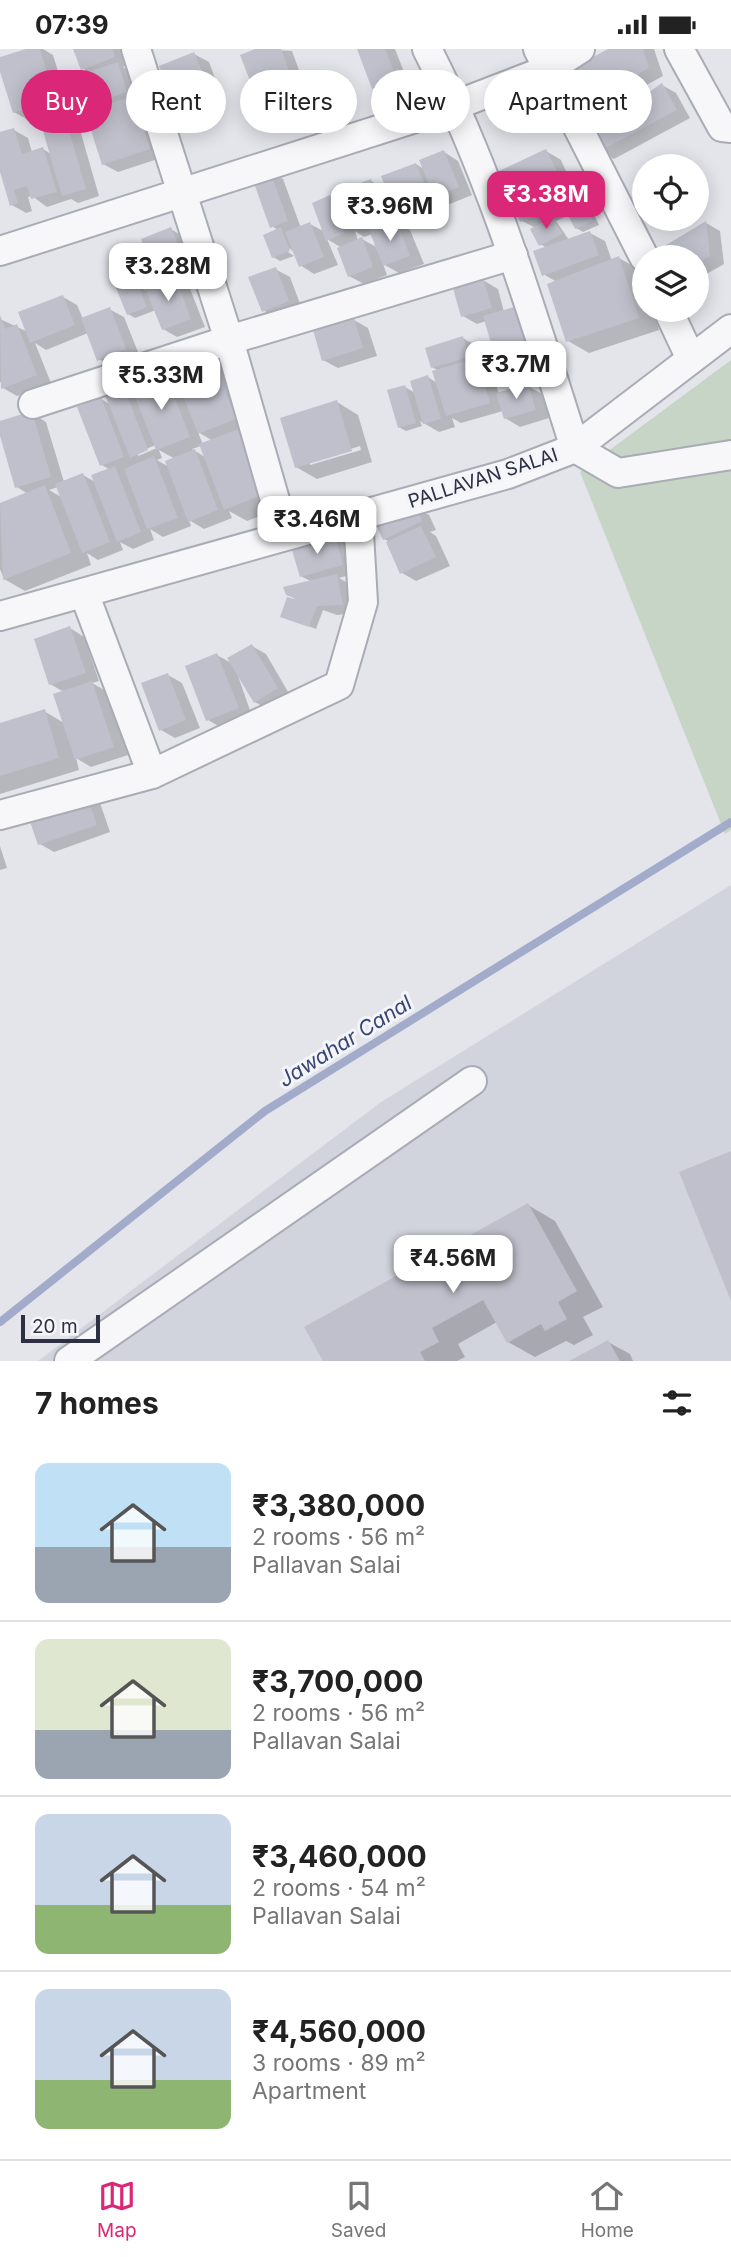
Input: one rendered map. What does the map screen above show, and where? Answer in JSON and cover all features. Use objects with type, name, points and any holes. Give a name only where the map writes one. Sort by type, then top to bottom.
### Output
[{"type":"street","points":[[136,49],[229,339],[285,535]]},
{"type":"street","points":[[427,49],[438,70]]},
{"type":"street","points":[[470,98],[542,59],[580,49]]},
{"type":"street","points":[[680,49],[722,127],[731,128]]},
{"type":"street","points":[[542,59],[638,245]]},
{"type":"street","points":[[0,251],[371,132]]},
{"type":"street","points":[[467,133],[513,255],[575,448],[618,473],[731,455]]},
{"type":"street","points":[[33,404],[229,339],[513,255]]},
{"type":"street","points":[[674,322],[691,359]]},
{"type":"street","name":"PALLAVAN SALAI","points":[[0,616],[508,474],[575,448],[731,329]]},
{"type":"street","points":[[0,815],[152,774],[339,685],[363,602],[358,516]]},
{"type":"street","points":[[84,593],[152,774]]},
{"type":"street","points":[[69,1361],[472,1081]]},
{"type":"shaded area","points":[[731,885],[731,1361],[38,1361],[381,1102]]},
{"type":"green space","points":[[731,360],[731,830],[725,834],[580,472]]},
{"type":"building","points":[[26,49],[40,49],[47,70],[21,70],[21,111],[13,113],[0,72],[0,57]]},
{"type":"building","points":[[73,49],[113,49],[115,57],[81,70]]},
{"type":"building","points":[[255,49],[281,49],[289,70],[246,70],[240,55]]},
{"type":"building","points":[[357,49],[385,49],[393,70],[371,70],[371,86]]},
{"type":"building","points":[[608,49],[643,49],[649,68],[645,70],[568,70]]},
{"type":"building","points":[[194,52],[201,70],[161,70],[159,66]]},
{"type":"building","points":[[118,62],[126,92],[112,97],[112,70],[93,70]]},
{"type":"building","points":[[662,83],[677,110],[652,123],[652,90]]},
{"type":"building","points":[[126,98],[126,133],[145,133],[150,149],[102,165],[92,133],[112,133],[112,103]]},
{"type":"building","points":[[14,128],[22,154],[43,147],[57,192],[31,199],[27,186],[14,190],[18,203],[10,206],[0,172],[0,132]]},
{"type":"building","points":[[44,133],[70,133],[86,189],[62,196]]},
{"type":"building","points":[[592,133],[634,133],[598,152]]},
{"type":"building","points":[[546,149],[557,172],[508,194],[497,172]]},
{"type":"building","points":[[444,150],[459,187],[434,197],[419,160]]},
{"type":"building","points":[[416,163],[430,197],[395,211],[381,176]]},
{"type":"building","points":[[269,169],[288,221],[270,228],[251,175]]},
{"type":"building","points":[[371,179],[385,216],[349,230],[334,193]]},
{"type":"building","points":[[555,183],[564,204],[520,222],[512,201]]},
{"type":"building","points":[[330,195],[345,233],[326,241],[312,203]]},
{"type":"building","points":[[584,202],[593,221],[575,229],[566,211]]},
{"type":"building","points":[[553,217],[562,234],[539,246],[530,229]]},
{"type":"building","points":[[396,219],[410,256],[383,266],[369,230]]},
{"type":"building","points":[[310,222],[324,257],[299,267],[285,232]]},
{"type":"building","points":[[171,227],[184,260],[154,272],[141,239]]},
{"type":"building","points":[[281,227],[290,251],[272,258],[263,235]]},
{"type":"building","points":[[590,231],[599,255],[542,276],[533,251]]},
{"type":"building","points":[[689,231],[707,231],[709,245],[666,245]]},
{"type":"building","points":[[362,237],[373,267],[348,277],[337,248]]},
{"type":"building","points":[[619,256],[632,296],[632,320],[566,342],[547,284]]},
{"type":"building","points":[[276,267],[289,301],[262,312],[248,277]]},
{"type":"building","points":[[175,276],[191,319],[162,330],[145,288]]},
{"type":"building","points":[[483,278],[492,308],[461,317],[453,288]]},
{"type":"building","points":[[136,280],[147,307],[127,315],[116,288]]},
{"type":"building","points":[[63,295],[75,325],[30,343],[18,312]]},
{"type":"building","points":[[110,307],[126,349],[97,361],[81,318]]},
{"type":"building","points":[[514,307],[524,341],[493,350],[483,316]]},
{"type":"building","points":[[0,315],[5,329],[17,324],[37,375],[1,389]]},
{"type":"building","points":[[354,318],[363,348],[322,361],[313,330]]},
{"type":"building","points":[[463,336],[469,357],[431,368],[425,348]]},
{"type":"building","points":[[213,358],[236,419],[198,434],[174,373]]},
{"type":"building","points":[[477,358],[490,403],[446,416],[432,371]]},
{"type":"building","points":[[165,373],[190,437],[156,450],[131,387]]},
{"type":"building","points":[[428,375],[441,419],[423,424],[410,381]]},
{"type":"building","points":[[528,384],[536,410],[504,419],[496,393]]},
{"type":"building","points":[[405,385],[416,423],[398,428],[387,390]]},
{"type":"building","points":[[124,387],[148,450],[130,458],[105,395]]},
{"type":"building","points":[[101,397],[124,457],[100,466],[77,407]]},
{"type":"building","points":[[337,400],[352,451],[295,468],[280,418]]},
{"type":"building","points":[[32,411],[51,477],[15,488],[0,436],[0,421]]},
{"type":"building","points":[[241,428],[267,493],[224,510],[199,444]]},
{"type":"building","points":[[195,449],[218,510],[188,522],[165,461]]},
{"type":"building","points":[[154,456],[178,518],[147,529],[124,469]]},
{"type":"building","points":[[115,466],[141,532],[117,542],[91,475]]},
{"type":"building","points":[[83,473],[110,542],[82,553],[55,484]]},
{"type":"building","points":[[45,485],[71,553],[3,580],[0,503]]},
{"type":"building","points":[[415,505],[422,521],[383,540],[375,523]]},
{"type":"building","points":[[421,526],[436,557],[400,574],[386,542]]},
{"type":"building","points":[[335,535],[343,565],[300,577],[291,547]]},
{"type":"building","points":[[337,574],[343,605],[317,606],[309,627],[280,617],[287,597],[303,601],[286,595],[283,587]]},
{"type":"building","points":[[70,626],[86,673],[49,685],[34,639]]},
{"type":"building","points":[[252,644],[278,688],[254,703],[227,658]]},
{"type":"building","points":[[217,653],[239,708],[206,721],[185,666]]},
{"type":"building","points":[[168,673],[186,720],[159,731],[141,683]]},
{"type":"building","points":[[92,681],[114,747],[75,760],[53,694]]},
{"type":"building","points":[[45,709],[59,758],[0,776],[0,723]]},
{"type":"building","points":[[86,793],[97,825],[38,845],[27,813]]},
{"type":"building","points":[[731,1151],[731,1301],[679,1172]]},
{"type":"building","points":[[528,1203],[577,1291],[558,1302],[567,1319],[545,1331],[541,1324],[507,1343],[483,1300],[432,1328],[439,1342],[420,1352],[425,1361],[323,1361],[304,1327]]},
{"type":"building","points":[[608,1340],[620,1361],[569,1361]]},
{"type":"waterway","name":"Jawahar Canal","points":[[0,1322],[265,1111],[731,822]]}]
